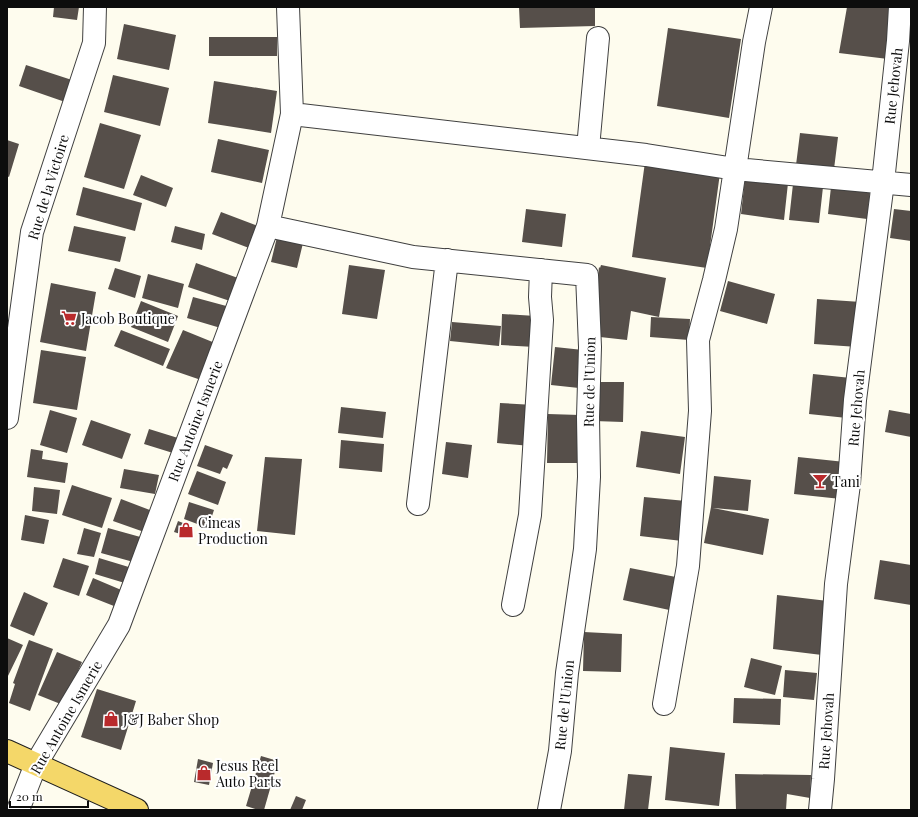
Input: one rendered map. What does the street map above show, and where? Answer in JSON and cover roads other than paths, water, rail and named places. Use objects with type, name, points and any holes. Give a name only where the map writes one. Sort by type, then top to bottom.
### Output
[{"type":"main road","points":[[7,751],[137,810]]},
{"type":"street","name":"Rue de la Victoire","points":[[7,418],[32,232],[94,43],[95,7]]},
{"type":"street","name":"Rue Antoine Ismerie","points":[[18,810],[36,764],[119,625],[268,226],[292,114],[288,7]]},
{"type":"street","points":[[664,704],[688,566],[700,411],[698,340],[726,229],[754,42],[761,7]]},
{"type":"street","name":"Rue Jehovah","points":[[820,810],[836,584],[849,484],[855,400],[883,182],[903,72],[900,7]]},
{"type":"street","points":[[588,148],[598,38]]},
{"type":"street","points":[[292,114],[646,155],[735,168],[911,185]]},
{"type":"street","name":"Rue de l'Union","points":[[268,226],[413,257],[587,275],[590,347],[588,417],[589,477],[585,549],[567,673],[560,751],[549,810]]},
{"type":"street","points":[[418,504],[447,260]]},
{"type":"street","points":[[513,605],[530,515],[542,320],[540,298],[541,270]]},
{"type":"place","name":"Jacob Boutique","points":[[69,318]]},
{"type":"place","name":"Tani","points":[[820,481]]},
{"type":"place","name":"Cineas Production","points":[[186,530]]},
{"type":"place","name":"J&J Baber Shop","points":[[111,719]]},
{"type":"place","name":"Jesus Reel Auto Parts","points":[[204,773]]}]
